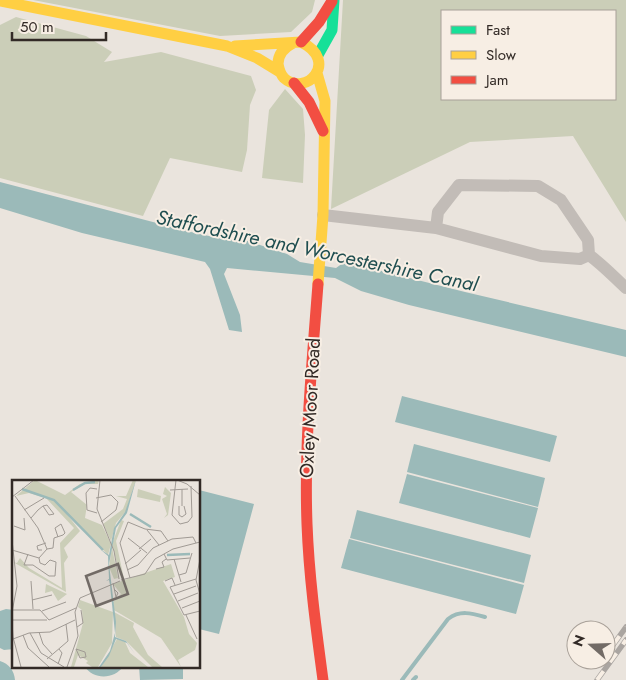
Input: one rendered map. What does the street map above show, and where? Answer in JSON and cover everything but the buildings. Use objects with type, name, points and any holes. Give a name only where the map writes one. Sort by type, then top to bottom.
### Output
[{"type":"street","points":[[280,72],[278,59],[284,48],[297,42],[319,22],[333,0]]},
{"type":"street","points":[[318,55],[332,30],[333,0]]},
{"type":"street","points":[[0,1],[227,46],[257,58],[294,83],[308,82],[320,66],[318,55],[312,46],[297,42],[227,46]]},
{"type":"street","name":"Oxley Moor Road","points":[[317,72],[324,101],[325,136],[322,215],[307,440],[307,524],[312,598],[323,680]]},
{"type":"street","name":"Oxley Moor Road","points":[[294,83],[309,102],[325,136]]},
{"type":"street","points":[[436,228],[438,212],[460,185],[538,186],[561,200],[588,240],[589,255],[605,267],[619,287]]},
{"type":"street","points":[[322,215],[436,228],[541,256],[580,259],[589,255]]},
{"type":"green space","points":[[33,0],[315,0],[312,12],[291,32],[220,36]]},
{"type":"green space","points":[[343,0],[626,0],[626,222],[573,136],[470,142],[331,209]]},
{"type":"green space","points":[[16,17],[86,36],[112,52],[104,62],[161,52],[251,76],[256,90],[250,105],[247,150],[242,172],[170,158],[143,216],[0,178],[0,25]]},
{"type":"green space","points":[[285,89],[303,109],[305,135],[303,183],[262,178],[269,110]]},
{"type":"water","points":[[0,182],[195,233],[223,239],[245,240],[287,254],[300,262],[336,268],[343,263],[350,263],[626,330],[626,357],[409,305],[361,291],[335,278],[227,268],[224,274],[240,315],[242,332],[229,330],[210,269],[205,262],[82,233],[0,208]]},
{"type":"water","points":[[402,396],[557,436],[550,462],[395,422]]},
{"type":"water","points":[[414,444],[545,478],[538,507],[407,472]]},
{"type":"water","points":[[407,474],[538,508],[530,538],[399,503]]},
{"type":"water","points":[[200,490],[254,504],[219,634],[200,629]]},
{"type":"water","points":[[357,510],[531,555],[524,583],[350,538]]},
{"type":"water","points":[[349,539],[524,585],[516,614],[341,568]]},
{"type":"water","points":[[12,610],[12,649],[4,650],[0,648],[0,611]]},
{"type":"water","points":[[0,661],[6,664],[14,673],[15,680],[0,680]]},
{"type":"water","points":[[86,668],[122,668],[109,676],[98,676]]},
{"type":"water","points":[[139,668],[183,668],[183,679],[140,680]]},
{"type":"waterway","points":[[402,680],[448,619],[461,613],[485,617]]},
{"type":"waterway","points":[[413,680],[416,677]]},
{"type":"railway","points":[[616,641],[626,627]]},
{"type":"railway","points":[[597,680],[626,640]]},
{"type":"traffic: fast","points":[[318,55],[332,30],[334,0]]},
{"type":"traffic: slow","points":[[0,1],[227,46],[257,58],[280,72]]},
{"type":"traffic: slow","points":[[235,46],[301,42],[312,50],[318,58],[319,67],[315,75],[301,83],[293,83],[284,78],[278,66],[281,54],[293,43]]},
{"type":"traffic: slow","points":[[317,73],[325,101],[323,215],[318,284]]},
{"type":"traffic: jam","points":[[301,42],[319,22],[332,1]]},
{"type":"traffic: jam","points":[[294,83],[309,102],[323,131]]},
{"type":"traffic: jam","points":[[318,284],[309,404],[306,494],[311,583],[323,680]]},
{"type":"water label","name":"Staffordshire and Worcestershire Canal","points":[[317,251]]}]
